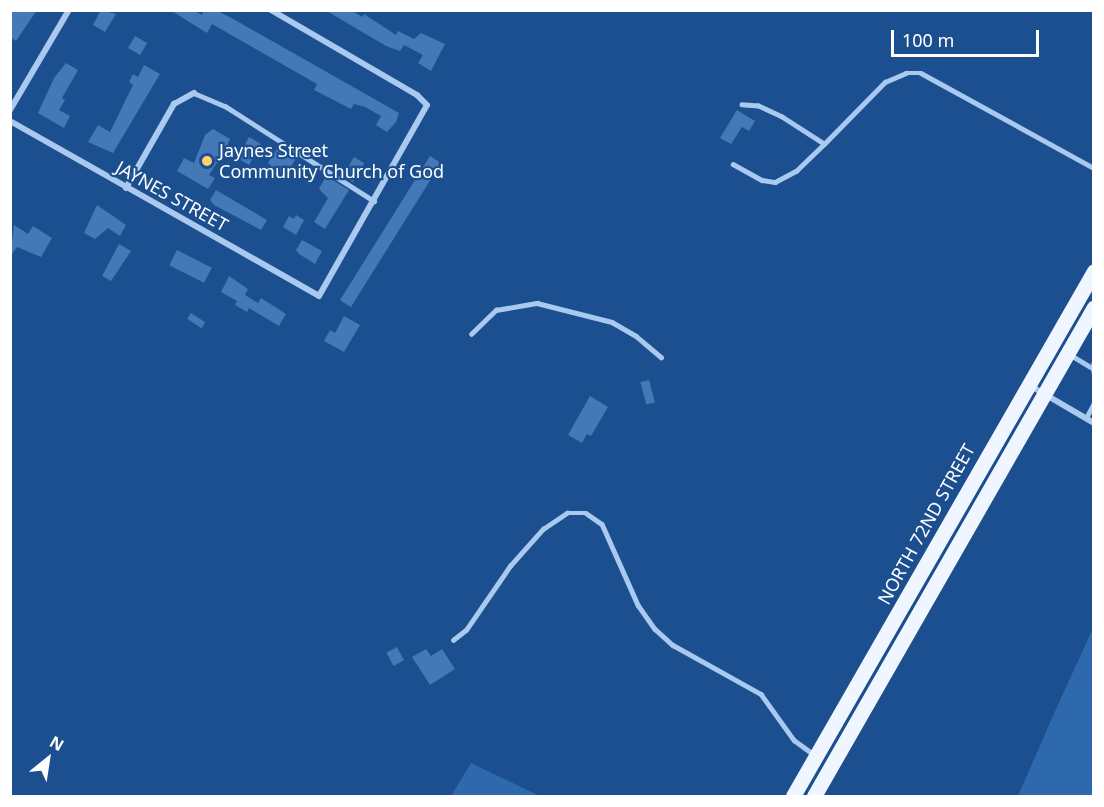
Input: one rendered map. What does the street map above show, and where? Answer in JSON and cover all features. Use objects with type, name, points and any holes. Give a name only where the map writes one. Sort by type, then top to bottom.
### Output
[{"type":"main road","name":"NORTH 72ND STREET","points":[[793,796],[1094,271]]},
{"type":"main road","name":"NORTH 72ND STREET","points":[[814,796],[1094,307]]},
{"type":"street","points":[[10,110],[69,10]]},
{"type":"street","points":[[271,10],[417,95],[427,105],[374,201]]},
{"type":"street","points":[[126,188],[174,104],[194,93]]},
{"type":"street","name":"JAYNES STREET","points":[[10,121],[319,296],[374,201]]},
{"type":"street","points":[[1028,384],[1094,423]]},
{"type":"lane","points":[[733,164],[762,180],[775,182],[789,176],[885,82],[906,72],[921,73],[1094,168]]},
{"type":"lane","points":[[194,93],[225,106],[374,201]]},
{"type":"lane","points":[[741,105],[758,106],[782,117],[824,144]]},
{"type":"lane","points":[[471,334],[483,318],[502,307],[522,303],[556,306],[612,322],[636,336],[661,357]]},
{"type":"lane","points":[[1067,353],[1093,367]]},
{"type":"lane","points":[[1086,418],[1094,403]]},
{"type":"lane","points":[[453,640],[466,630],[510,566],[543,529],[567,513],[586,513],[606,531],[638,605],[655,629],[674,645],[761,694],[794,740],[816,756]]},
{"type":"shaded area","points":[[1093,628],[1093,796],[1018,796],[1052,718]]},
{"type":"shaded area","points":[[471,763],[540,796],[451,796]]},
{"type":"building","points":[[10,10],[37,10],[16,41],[10,37]]},
{"type":"building","points":[[101,10],[116,14],[105,32],[93,25]]},
{"type":"building","points":[[170,10],[193,10],[202,15],[204,10],[216,10],[399,113],[396,122],[387,132],[376,125],[381,116],[365,107],[354,104],[351,109],[314,90],[317,84],[212,24],[207,33]]},
{"type":"building","points":[[325,10],[351,10],[362,17],[364,14],[396,35],[398,31],[414,39],[421,33],[445,44],[431,71],[418,63],[423,55],[404,45],[400,51],[386,46]]},
{"type":"building","points":[[135,36],[147,43],[140,55],[128,48]]},
{"type":"building","points":[[66,63],[78,70],[62,98],[65,100],[59,110],[70,116],[64,128],[38,113],[54,78]]},
{"type":"building","points":[[144,65],[160,74],[113,153],[88,142],[98,125],[110,132],[133,85],[129,82],[133,74],[138,77]]},
{"type":"building","points":[[737,110],[755,121],[749,131],[742,127],[731,144],[720,138]]},
{"type":"building","points":[[213,129],[230,139],[227,146],[241,152],[249,137],[261,144],[249,165],[225,151],[209,175],[215,178],[208,189],[177,171],[184,158],[194,163],[205,135]]},
{"type":"building","points":[[279,146],[297,157],[284,177],[268,163]]},
{"type":"building","points":[[430,156],[441,163],[351,307],[340,300]]},
{"type":"building","points":[[354,157],[364,163],[353,182],[343,176]]},
{"type":"building","points":[[326,176],[349,190],[325,229],[314,222],[328,198],[319,189]]},
{"type":"building","points":[[216,190],[267,220],[261,230],[214,205],[210,200]]},
{"type":"building","points":[[97,205],[126,225],[120,236],[108,228],[95,239],[84,233]]},
{"type":"building","points":[[296,215],[304,220],[296,235],[283,227],[289,216],[294,219]]},
{"type":"building","points":[[14,225],[28,234],[33,226],[52,238],[41,257],[17,247],[10,257]]},
{"type":"building","points":[[302,240],[322,251],[315,264],[296,250]]},
{"type":"building","points":[[119,244],[131,251],[111,281],[102,276]]},
{"type":"building","points":[[177,250],[212,268],[204,283],[169,265]]},
{"type":"building","points":[[229,276],[248,289],[245,295],[258,303],[261,298],[286,314],[279,326],[249,308],[247,312],[235,305],[237,301],[221,292]]},
{"type":"building","points":[[191,313],[205,322],[201,328],[187,319]]},
{"type":"building","points":[[344,316],[360,325],[344,352],[324,341],[330,330],[335,333]]},
{"type":"building","points":[[649,380],[655,402],[646,405],[640,382]]},
{"type":"building","points":[[590,396],[608,407],[591,436],[587,434],[582,443],[568,435]]},
{"type":"building","points":[[397,647],[404,660],[393,666],[386,653]]},
{"type":"building","points":[[426,649],[431,656],[442,649],[455,669],[430,685],[412,657]]},
{"type":"place","name":"Jaynes Street Community Church of God","points":[[207,161]]}]
